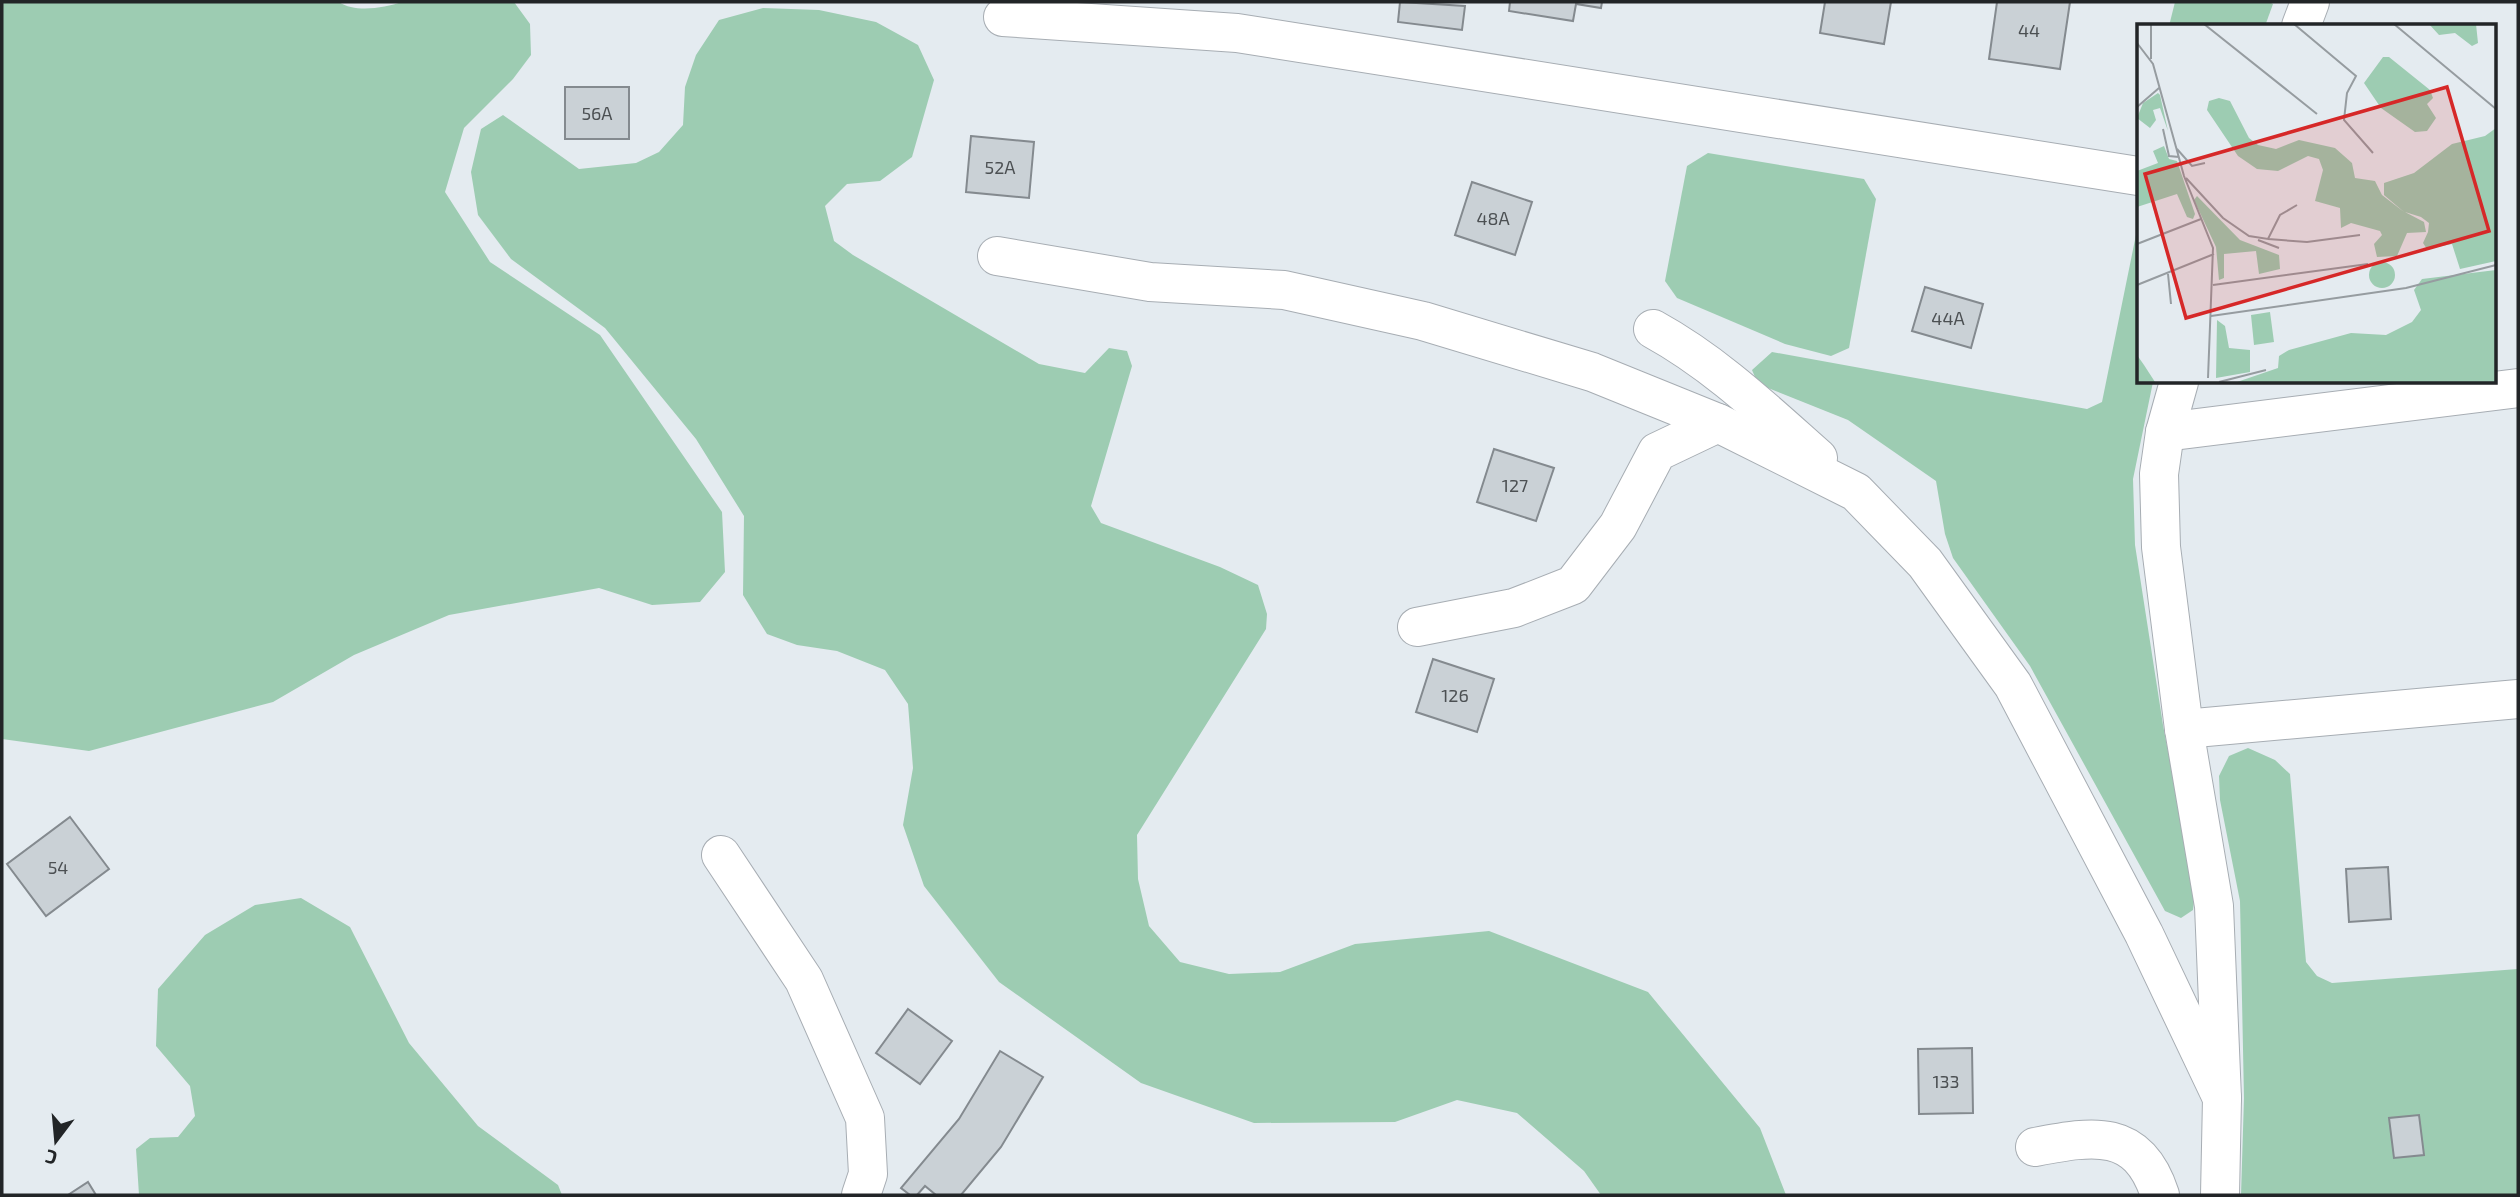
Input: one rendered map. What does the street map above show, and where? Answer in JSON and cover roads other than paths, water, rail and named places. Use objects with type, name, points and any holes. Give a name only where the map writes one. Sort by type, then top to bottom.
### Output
[{"type":"street","points":[[2302,24],[2310,2]]},
{"type":"street","points":[[1003,17],[1237,33],[2137,176]]},
{"type":"street","points":[[997,256],[1150,282],[1284,290],[1423,321],[1592,372],[1718,423],[1856,492]]},
{"type":"street","points":[[1653,329],[1684,346],[1758,405],[1856,492],[1925,563],[2013,685],[2144,934],[2222,1098]]},
{"type":"street","points":[[2179,383],[2165,432],[2159,474],[2161,547],[2184,729],[2214,906],[2222,1098],[2220,1195]]},
{"type":"street","points":[[2165,432],[2518,388]]},
{"type":"street","points":[[1417,627],[1514,608],[1573,585],[1618,526],[1657,452],[1718,423]]},
{"type":"street","points":[[2184,729],[2518,699]]},
{"type":"street","points":[[721,855],[804,980],[865,1118],[868,1174],[862,1195]]},
{"type":"street","points":[[2035,1147],[2086,1137],[2115,1140],[2142,1159],[2160,1195]]}]
